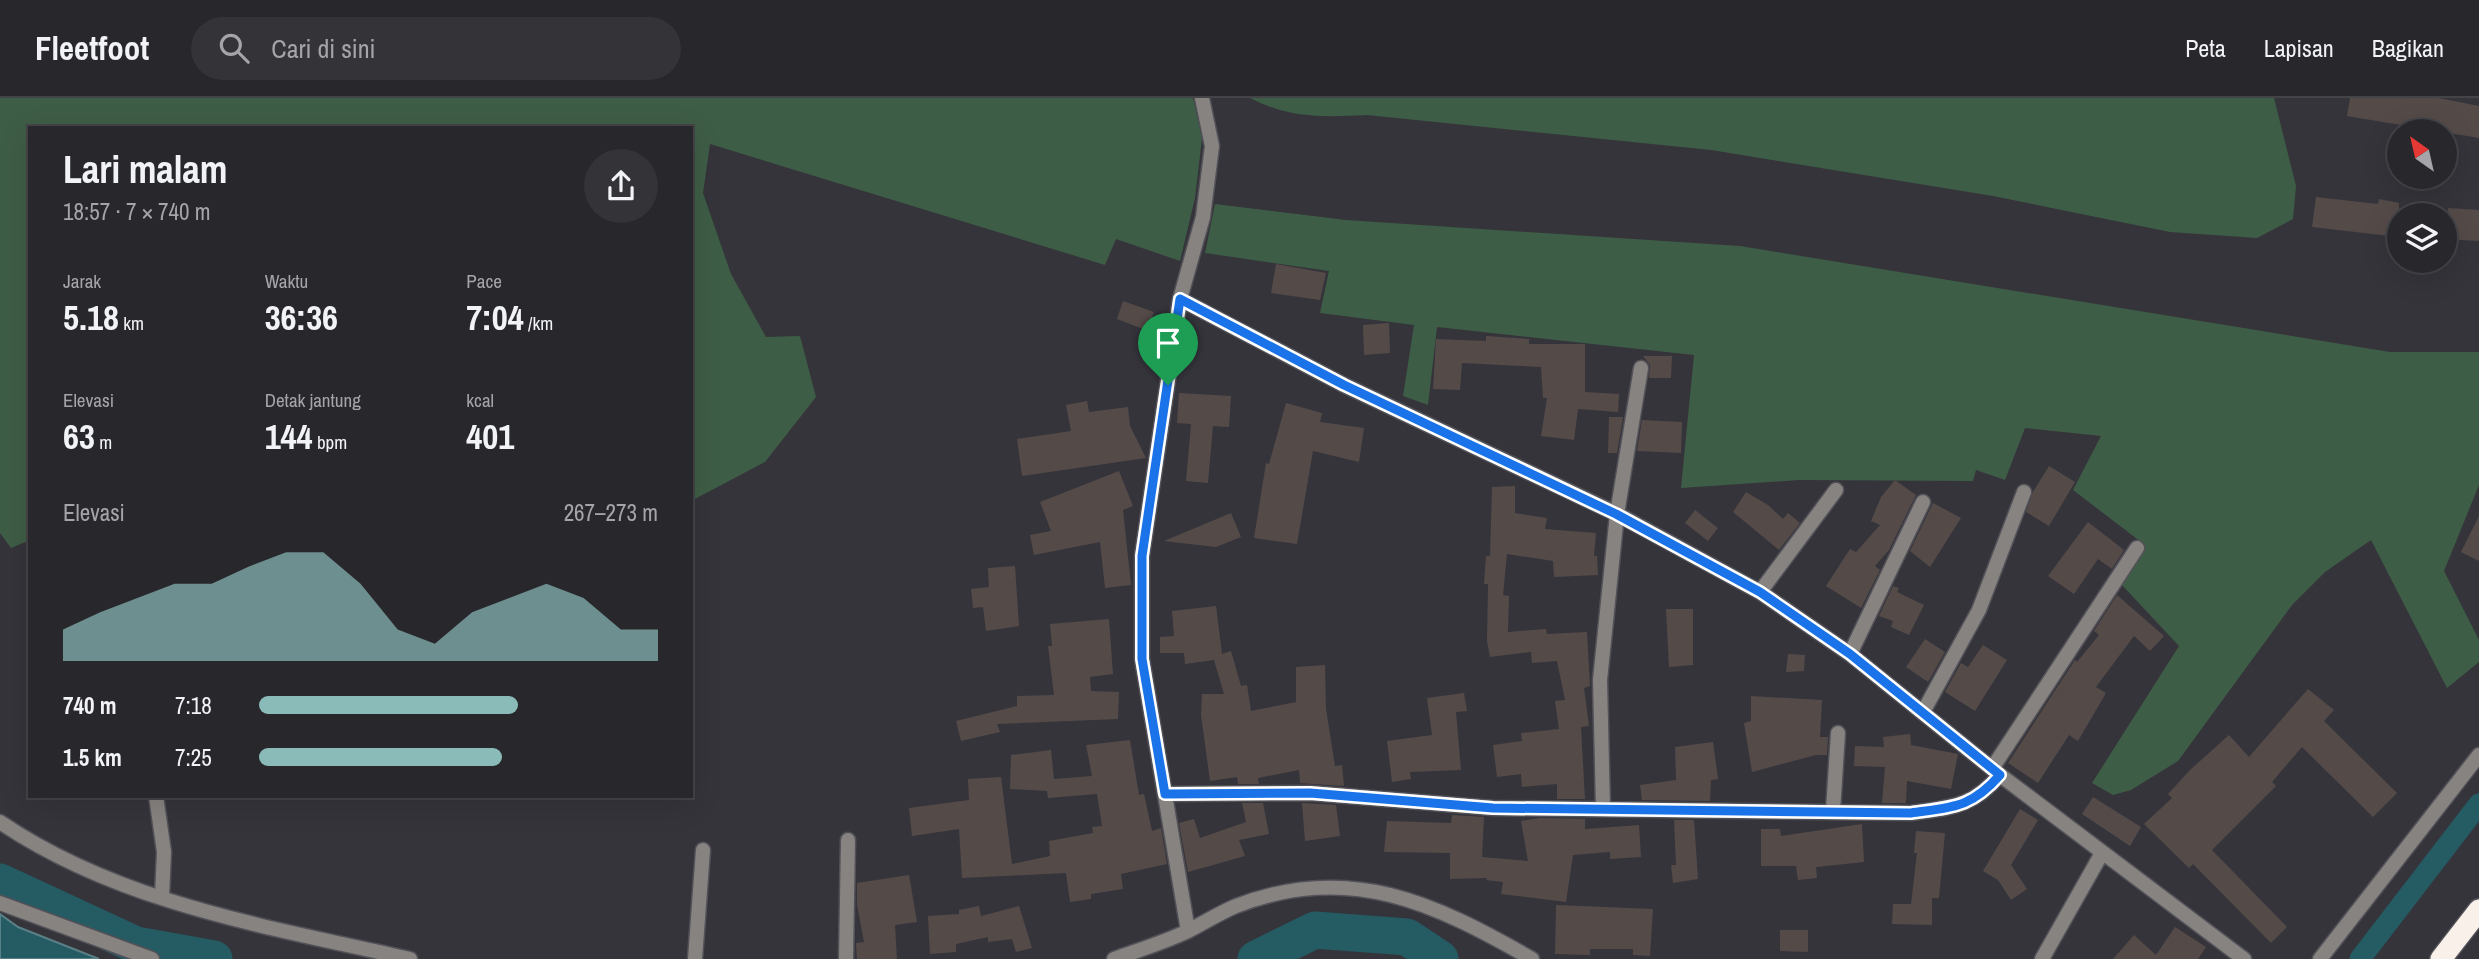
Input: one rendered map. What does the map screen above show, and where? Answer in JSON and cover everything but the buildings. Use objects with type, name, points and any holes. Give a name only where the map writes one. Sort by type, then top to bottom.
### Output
[{"type":"highway","points":[[2441,959],[2479,910]]},
{"type":"street","points":[[1188,931],[1142,659],[1142,556],[1180,299],[1203,217],[1212,146],[1202,98]]},
{"type":"street","points":[[1180,299],[1344,385],[1616,514],[1760,592],[1850,654],[1996,771],[2244,959]]},
{"type":"street","points":[[1602,808],[1600,680],[1616,514],[1641,368]]},
{"type":"street","points":[[1760,592],[1836,490]]},
{"type":"street","points":[[1923,712],[1979,610],[2024,492]]},
{"type":"street","points":[[1850,654],[1923,502]]},
{"type":"street","points":[[1165,794],[1310,793],[1493,808],[1911,813],[1963,806],[1982,795],[2137,548]]},
{"type":"street","points":[[1833,811],[1838,733]]},
{"type":"street","points":[[2320,959],[2479,755]]},
{"type":"street","points":[[156,798],[164,852],[162,896]]},
{"type":"street","points":[[0,822],[81,869],[116,884],[162,896],[209,913],[410,959]]},
{"type":"street","points":[[846,959],[848,840]]},
{"type":"street","points":[[695,959],[703,850]]},
{"type":"street","points":[[2042,959],[2102,853]]},
{"type":"street","points":[[1114,959],[1188,931],[1234,907],[1284,892],[1310,888],[1360,890],[1412,899],[1463,919],[1532,959]]},
{"type":"street","points":[[0,904],[152,959]]},
{"type":"green space","points":[[0,98],[1193,98],[1202,138],[1195,198],[1180,261],[1116,239],[1105,265],[710,144],[703,193],[731,274],[766,337],[800,336],[816,397],[765,462],[693,500],[693,126],[28,126],[28,541],[11,548],[0,533]]},
{"type":"green space","points":[[1250,98],[2274,98],[2296,186],[2293,219],[2257,238],[2170,232],[1993,196],[1711,150],[1367,115],[1307,115],[1279,110]]},
{"type":"green space","points":[[1215,204],[1346,220],[1740,246],[2390,352],[2479,352],[2479,485],[2444,571],[2479,640],[2479,662],[2447,688],[2371,540],[2325,572],[2292,605],[2178,761],[2131,790],[2113,795],[2092,783],[2179,646],[2121,584],[2145,545],[2073,490],[2101,436],[2025,428],[2005,480],[1976,470],[1973,481],[1799,480],[1681,488],[1694,355],[1437,327],[1428,405],[1403,396],[1414,325],[1320,313],[1329,271],[1205,253]]},
{"type":"water","points":[[0,914],[18,927],[99,959],[0,959]]},
{"type":"waterway","points":[[2360,959],[2479,804]]},
{"type":"waterway","points":[[0,882],[136,945],[214,959]]},
{"type":"waterway","points":[[1256,959],[1315,930],[1407,937],[1440,959]]},
{"type":"route","points":[[1180,299],[1344,385],[1616,514],[1760,592],[1850,654],[2000,775],[1982,795],[1963,806],[1911,813],[1493,808],[1310,793],[1165,794],[1142,659],[1142,556],[1168,385],[1180,299]]}]
